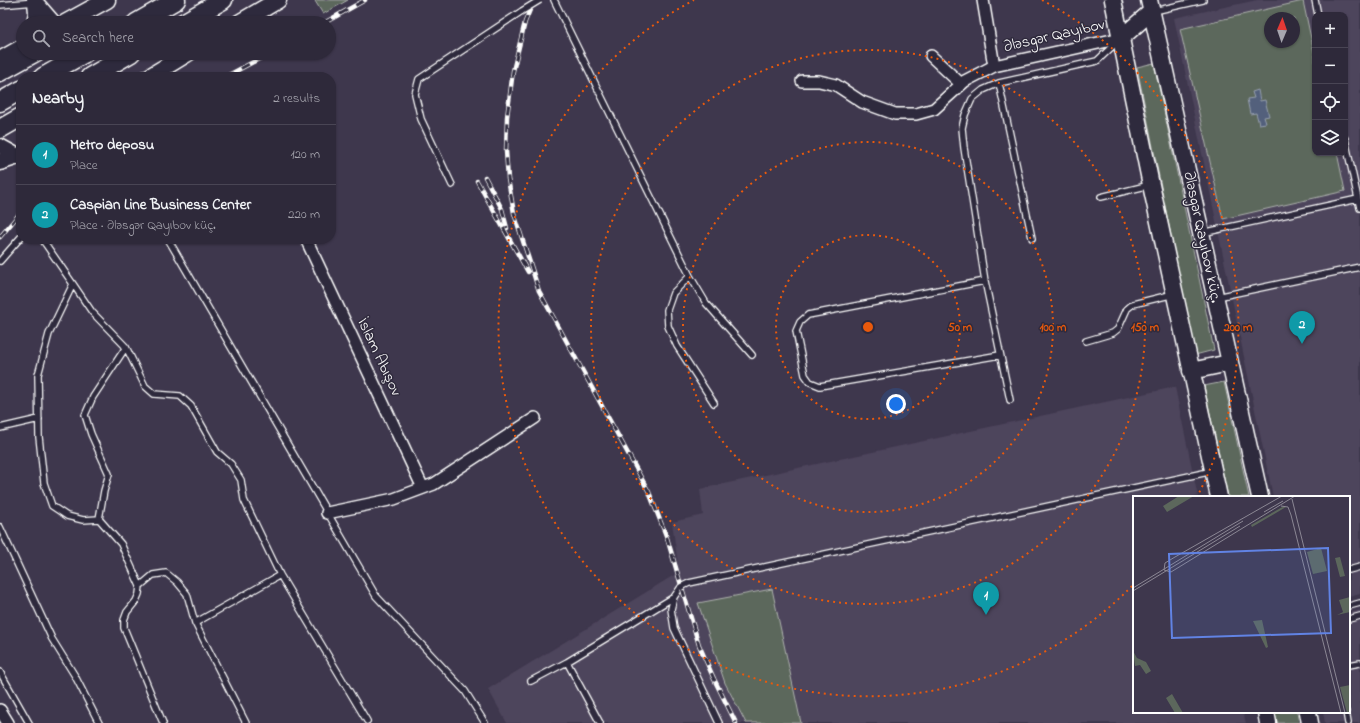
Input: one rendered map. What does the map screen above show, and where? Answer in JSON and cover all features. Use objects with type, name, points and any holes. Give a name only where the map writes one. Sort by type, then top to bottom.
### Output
[{"type":"main road","points":[[78,16],[107,0]]},
{"type":"main road","points":[[148,16],[176,0]]},
{"type":"main road","points":[[195,16],[223,0]]},
{"type":"main road","points":[[251,16],[278,0]]},
{"type":"main road","points":[[1113,0],[1151,185],[1219,496]]},
{"type":"main road","points":[[1121,38],[1150,6]]},
{"type":"main road","name":"Ələsgər Qayıbov küç.","points":[[1150,6],[1260,496]]},
{"type":"main road","points":[[1,64],[16,52]]},
{"type":"main road","points":[[53,72],[73,60]]},
{"type":"main road","points":[[99,72],[119,60]]},
{"type":"main road","points":[[157,72],[177,60]]},
{"type":"main road","points":[[0,102],[16,93]]},
{"type":"main road","points":[[0,129],[16,120]]},
{"type":"main road","points":[[0,162],[16,156]]},
{"type":"main road","points":[[1191,371],[1229,363]]},
{"type":"main road","points":[[1266,713],[1268,723]]},
{"type":"main road","points":[[1308,713],[1310,723]]},
{"type":"street","name":"Ələsgər Qayıbov","points":[[983,0],[994,66]]},
{"type":"street","points":[[35,1],[35,16]]},
{"type":"street","points":[[35,1],[48,16]]},
{"type":"street","name":"Ələsgər Qayıbov","points":[[802,81],[819,81],[836,85],[862,102],[895,114],[916,114],[934,109],[965,81],[994,66],[1121,38]]},
{"type":"street","points":[[1,64],[16,50]]},
{"type":"street","points":[[931,56],[961,84]]},
{"type":"street","points":[[1,64],[16,60]]},
{"type":"street","points":[[0,146],[16,153]]},
{"type":"street","points":[[0,165],[16,157]]},
{"type":"street","name":"İslam Abışov","points":[[308,244],[424,488]]},
{"type":"street","points":[[327,513],[394,499],[434,484],[534,418]]},
{"type":"street","points":[[0,710],[8,723]]},
{"type":"lane","points":[[452,185],[421,119],[415,94],[419,78],[540,0]]},
{"type":"lane","points":[[554,0],[690,276],[706,303],[752,355]]},
{"type":"lane","points":[[1150,6],[1203,0]]},
{"type":"lane","points":[[1315,0],[1317,12]]},
{"type":"lane","points":[[0,5],[35,1]]},
{"type":"lane","points":[[1010,400],[985,281],[964,148],[962,128],[965,115],[972,99],[983,90],[1000,83],[1097,61],[1121,38]]},
{"type":"lane","points":[[1000,83],[1032,238]]},
{"type":"lane","points":[[1348,153],[1360,208]]},
{"type":"lane","points":[[1101,197],[1151,185]]},
{"type":"lane","points":[[1201,233],[1358,199]]},
{"type":"lane","points":[[0,261],[16,243]]},
{"type":"lane","points":[[45,244],[92,312],[126,347],[145,386],[154,394],[180,396],[191,406],[217,452],[231,464],[241,480],[244,500],[280,575],[367,722]]},
{"type":"lane","points":[[171,244],[376,596],[464,692],[484,723]]},
{"type":"lane","points":[[1215,298],[1360,267]]},
{"type":"lane","points":[[690,276],[673,293],[667,310],[668,326],[676,346],[714,403]]},
{"type":"lane","points":[[985,281],[808,315],[800,322],[796,331],[797,338],[805,375],[810,382],[820,386],[1000,355]]},
{"type":"lane","points":[[73,284],[48,334],[38,375],[39,419],[44,483],[52,506],[66,516],[83,520],[99,518]]},
{"type":"lane","points":[[1086,342],[1113,333],[1118,329],[1127,309],[1133,304],[1175,294]]},
{"type":"lane","points":[[99,518],[109,474],[91,434],[85,415],[93,397],[126,347]]},
{"type":"lane","points":[[0,428],[39,419]]},
{"type":"lane","points":[[719,723],[674,628],[671,609],[674,597],[680,587],[689,583],[1213,471]]},
{"type":"lane","points":[[99,518],[121,544],[140,586],[136,601],[127,612],[124,620],[124,628],[163,723]]},
{"type":"lane","points":[[0,527],[52,639],[75,676],[99,723]]},
{"type":"lane","points":[[1350,570],[1360,567]]},
{"type":"lane","points":[[140,586],[153,575],[166,573],[177,582],[187,594],[195,623],[246,723]]},
{"type":"lane","points":[[195,623],[280,575]]},
{"type":"lane","points":[[532,681],[567,662],[674,597]]},
{"type":"lane","points":[[1350,606],[1360,603]]},
{"type":"lane","points":[[1350,618],[1360,616]]},
{"type":"lane","points":[[567,662],[600,723]]},
{"type":"lane","points":[[1350,666],[1360,663]]},
{"type":"lane","points":[[0,672],[29,723]]},
{"type":"lane","points":[[1346,713],[1348,723]]},
{"type":"shaded area","points":[[1257,0],[1360,0],[1360,594],[1350,597],[1350,496],[1273,496],[1174,18]]},
{"type":"shaded area","points":[[1175,387],[1198,496],[1133,496],[1133,713],[1243,713],[1246,723],[507,723],[488,689],[679,572],[672,522],[703,515],[700,489]]},
{"type":"shaded area","points":[[1360,610],[1360,723],[1325,723],[1323,713],[1350,713],[1350,613]]},
{"type":"green space","points":[[348,0],[323,14],[315,1]]},
{"type":"green space","points":[[1303,1],[1312,43],[1312,156],[1338,156],[1345,191],[1223,219],[1180,29]]},
{"type":"green space","points":[[1154,63],[1214,350],[1195,355],[1137,67]]},
{"type":"green space","points":[[1224,382],[1249,496],[1228,496],[1204,386]]},
{"type":"green space","points":[[772,589],[801,723],[746,723],[725,683],[698,603]]},
{"type":"green space","points":[[1274,713],[1297,713],[1299,723],[1277,723]]},
{"type":"water","points":[[1258,90],[1260,101],[1265,100],[1269,116],[1264,117],[1266,123],[1259,124],[1256,113],[1250,114],[1247,99],[1254,98],[1252,92]]},
{"type":"railway","points":[[336,16],[365,0]]},
{"type":"railway","points":[[534,0],[525,22],[513,71],[507,117],[506,151],[508,179],[514,213],[539,291],[649,492],[667,538],[699,645],[736,723]]},
{"type":"railway","points":[[234,72],[257,60]]},
{"type":"railway","points":[[485,177],[502,209],[507,228]]},
{"type":"railway","points":[[477,181],[528,272]]},
{"type":"railway","points":[[0,237],[16,218]]},
{"type":"place","name":"Caspian Line Business Center","points":[[1302,344]]},
{"type":"place","name":"Metro deposu","points":[[986,615]]}]
